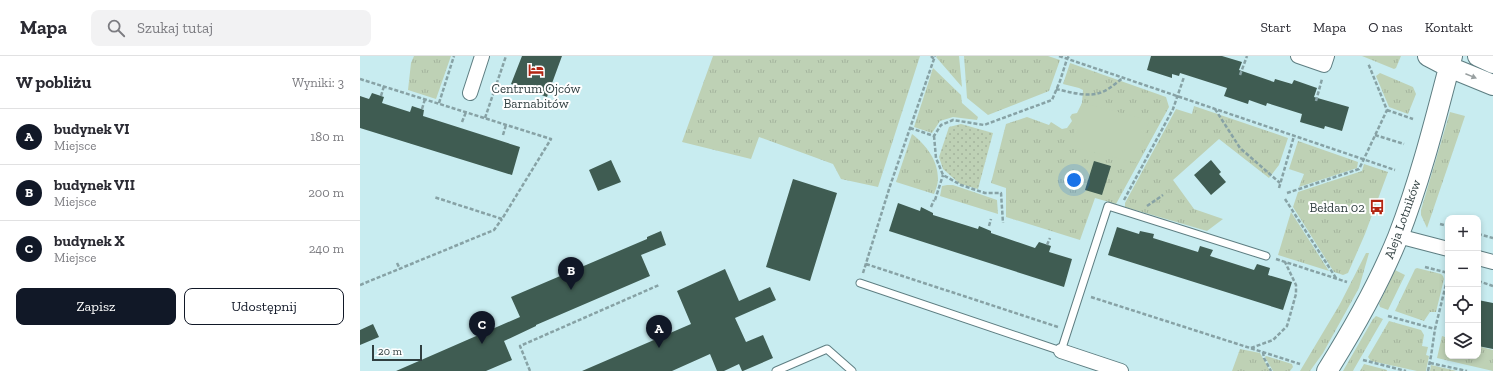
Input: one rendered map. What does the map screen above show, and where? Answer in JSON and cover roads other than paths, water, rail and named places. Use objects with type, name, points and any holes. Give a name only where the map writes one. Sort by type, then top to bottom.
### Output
[{"type":"street","points":[[470,93],[482,56]]},
{"type":"street","points":[[1298,56],[1324,65],[1327,56]]},
{"type":"street","points":[[1428,56],[1450,62],[1493,85]]},
{"type":"street","points":[[1478,56],[1493,63]]},
{"type":"street","name":"Aleja Lotników","points":[[1327,371],[1348,338],[1398,236],[1421,167],[1450,62]]},
{"type":"street","points":[[1398,236],[1445,248]]},
{"type":"street","points":[[1481,259],[1493,262]]},
{"type":"street","points":[[1061,351],[1121,371]]},
{"type":"lane","points":[[860,283],[1061,351],[1108,206],[1266,256]]},
{"type":"lane","points":[[776,371],[827,349],[852,371]]},
{"type":"place","name":"Centrum Ojców Barnabitów","points":[[536,70]]},
{"type":"place","name":"Bełdan 02","points":[[1377,207]]},
{"type":"place","name":"budynek VII","points":[[571,290]]},
{"type":"place","name":"budynek X","points":[[482,344]]},
{"type":"place","name":"budynek VI","points":[[659,348]]}]
